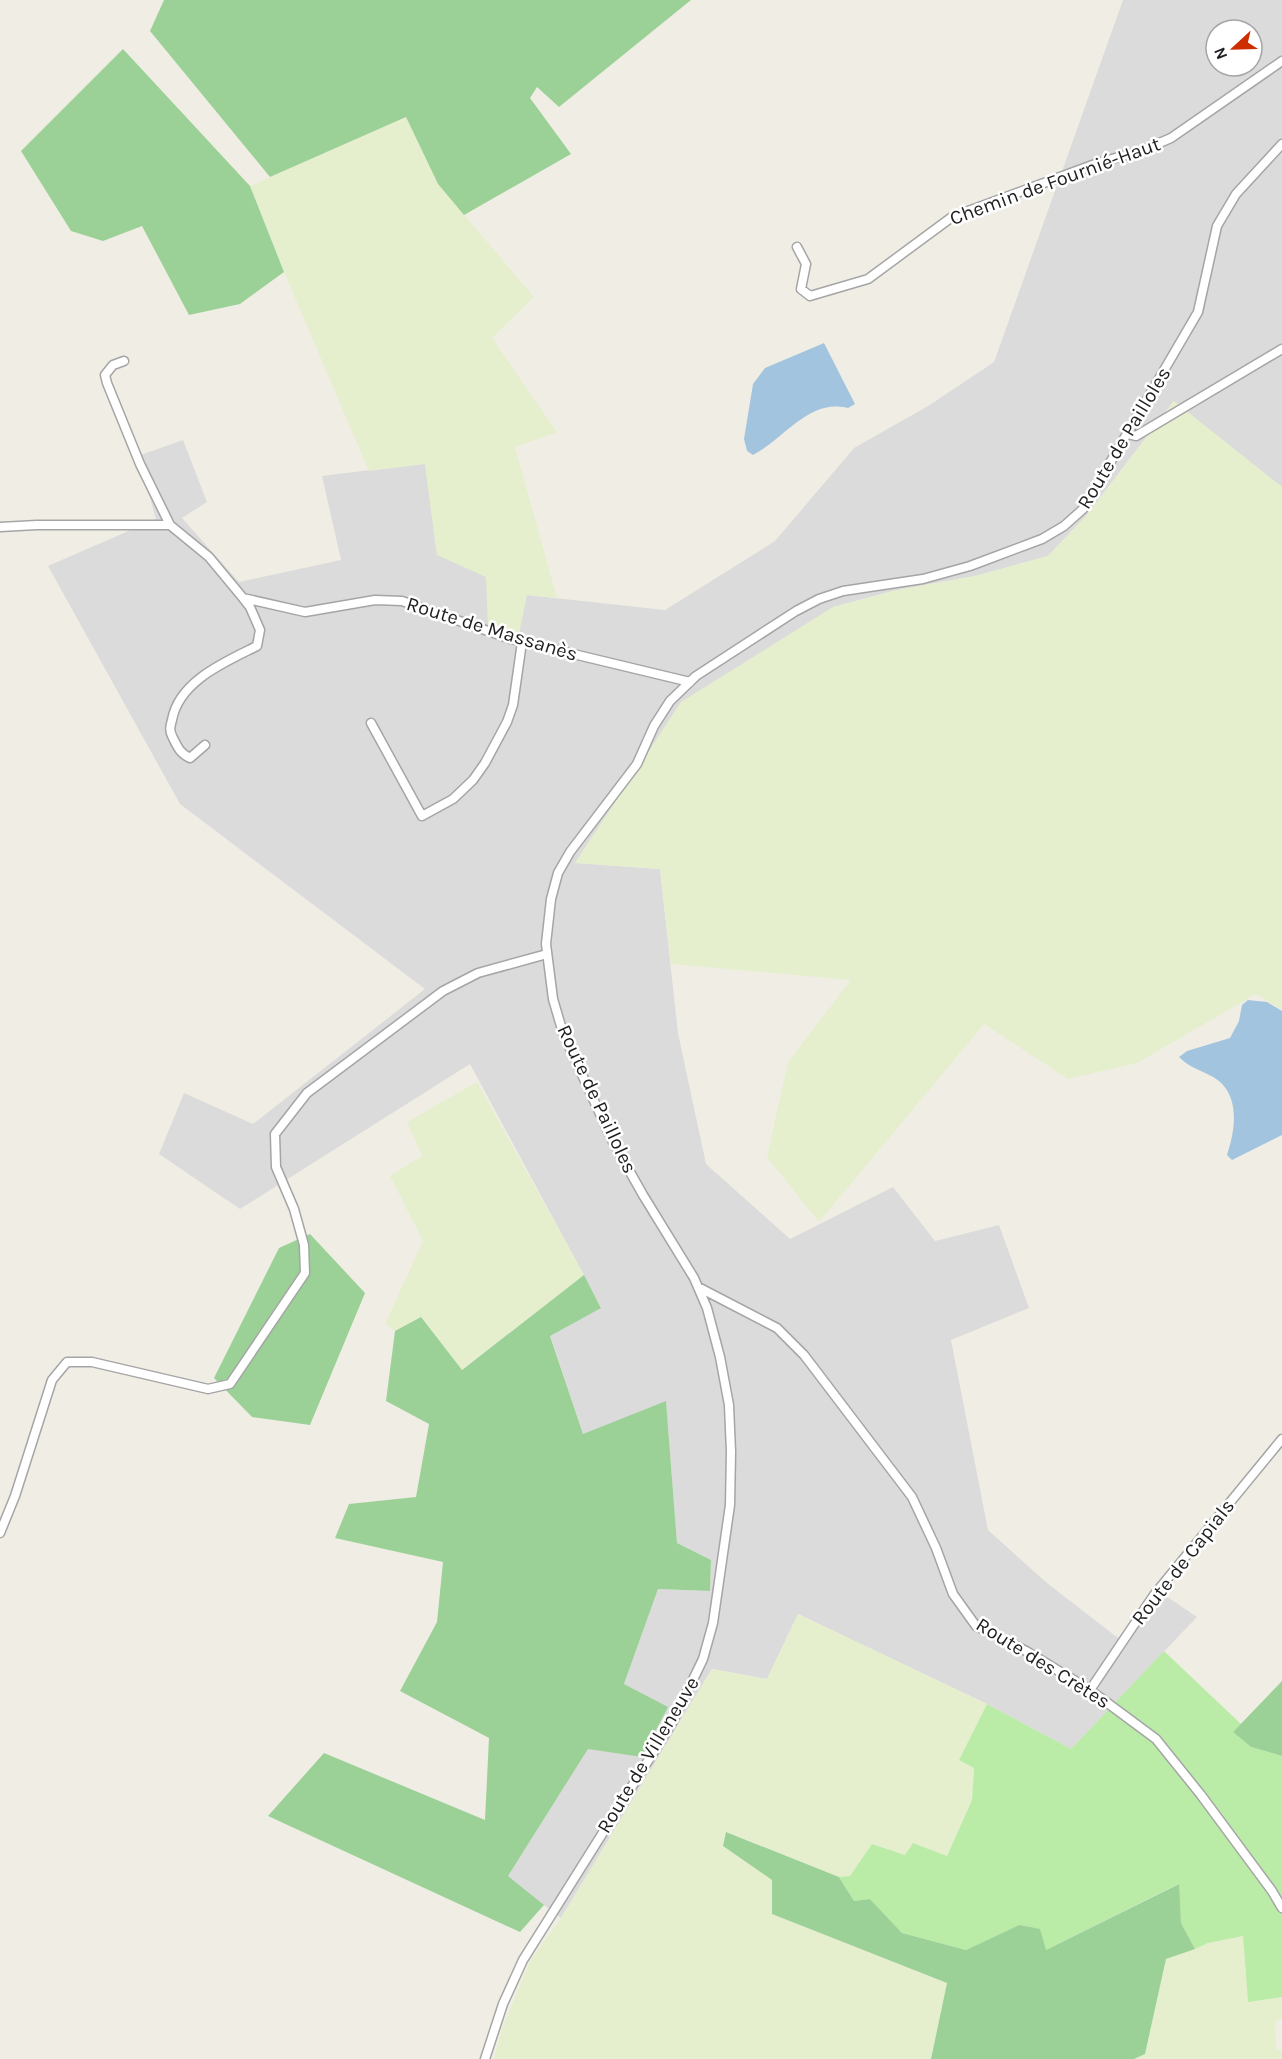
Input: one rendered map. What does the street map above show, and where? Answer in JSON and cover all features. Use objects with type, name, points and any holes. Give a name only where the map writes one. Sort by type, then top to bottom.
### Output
[{"type":"street","name":"Chemin de Fournié-Haut","points":[[797,248],[806,264],[801,289],[810,296],[868,279],[952,217],[1171,138],[1282,61]]},
{"type":"street","name":"Route de Pailloles","points":[[698,1287],[612,1140],[563,1033],[553,999],[546,944],[551,899],[558,873],[570,852],[637,764],[654,726],[670,701],[696,676],[796,610],[819,599],[843,591],[923,579],[970,566],[1042,539],[1065,526],[1083,509],[1198,312],[1217,226],[1236,194],[1282,144]]},
{"type":"street","points":[[1128,434],[1136,436],[1282,349]]},
{"type":"street","points":[[124,361],[113,365],[105,375],[140,464],[170,525],[209,557],[250,607],[260,630],[257,646],[222,663],[191,686],[174,707],[170,731],[180,754],[190,758],[205,745]]},
{"type":"street","points":[[0,527],[170,525]]},
{"type":"street","name":"Route de Massanès","points":[[243,598],[305,612],[375,600],[402,601],[522,642],[690,682]]},
{"type":"street","points":[[371,723],[422,816],[453,799],[473,780],[507,722],[513,705],[522,642]]},
{"type":"street","points":[[0,1533],[15,1496],[52,1380],[67,1362],[92,1362],[208,1389],[230,1384],[247,1362],[305,1273],[304,1245],[294,1209],[276,1167],[275,1134],[307,1093],[443,991],[478,973],[547,954]]},
{"type":"street","name":"Route des Crètes","points":[[698,1287],[777,1328],[804,1355],[912,1497],[936,1548],[953,1594],[976,1626],[1026,1651],[1090,1690],[1156,1739],[1201,1795],[1282,1908]]},
{"type":"street","name":"Route de Villeneuve","points":[[485,2059],[503,2004],[523,1960],[673,1721],[703,1659],[713,1623],[730,1505],[729,1405],[720,1357],[707,1308],[698,1287]]},
{"type":"street","name":"Route de Capials","points":[[1090,1690],[1154,1595],[1282,1439]]},
{"type":"shaded area","points":[[1123,0],[1282,0],[1282,487],[1173,402],[1087,515],[1048,556],[975,576],[897,590],[833,607],[575,863],[660,869],[678,1033],[706,1164],[790,1239],[893,1187],[935,1241],[999,1225],[1029,1308],[951,1340],[988,1530],[1047,1583],[1118,1638],[1163,1594],[1197,1617],[1071,1749],[987,1704],[798,1614],[767,1679],[712,1669],[561,1918],[507,1877],[588,1749],[668,1708],[624,1684],[658,1589],[710,1591],[711,1560],[677,1543],[666,1402],[583,1434],[550,1335],[601,1307],[470,1064],[240,1209],[159,1154],[184,1093],[253,1124],[425,989],[180,804],[48,566],[156,519],[138,456],[183,440],[207,502],[182,518],[239,582],[341,560],[322,476],[425,463],[437,554],[527,595],[665,610],[775,541],[854,448],[928,406],[994,362]]},
{"type":"green space","points":[[164,0],[691,0],[559,107],[537,87],[530,98],[571,154],[464,215],[438,184],[406,117],[270,177],[150,31]]},
{"type":"green space","points":[[123,49],[250,186],[284,272],[240,304],[189,315],[142,226],[103,241],[71,231],[21,151]]},
{"type":"green space","points":[[406,117],[438,184],[534,297],[492,338],[557,432],[515,447],[557,598],[527,595],[519,634],[488,625],[486,577],[437,555],[425,464],[369,471],[250,186]]},
{"type":"green space","points":[[1174,401],[1282,487],[1282,1010],[1256,994],[1137,1063],[1068,1079],[984,1024],[819,1222],[767,1157],[788,1062],[851,980],[671,964],[660,869],[575,863],[681,702],[833,607],[897,590],[975,576],[1048,556],[1087,515]]},
{"type":"green space","points":[[477,1082],[584,1275],[461,1370],[421,1317],[395,1331],[385,1324],[423,1241],[390,1176],[422,1156],[407,1122]]},
{"type":"green space","points":[[310,1234],[365,1293],[310,1425],[252,1417],[214,1378],[279,1248]]},
{"type":"green space","points":[[584,1275],[601,1308],[550,1336],[583,1434],[666,1401],[677,1543],[711,1560],[710,1591],[658,1589],[624,1684],[668,1707],[642,1757],[588,1749],[508,1876],[544,1905],[520,1932],[268,1816],[324,1753],[485,1820],[489,1738],[400,1691],[437,1622],[443,1562],[335,1538],[349,1504],[416,1497],[429,1424],[386,1401],[395,1331],[421,1317],[462,1370]]},
{"type":"green space","points":[[798,1614],[987,1704],[959,1760],[974,1768],[972,1800],[947,1856],[913,1843],[905,1855],[850,1877],[839,1877],[727,1832],[723,1846],[772,1880],[772,1914],[947,1983],[931,2059],[494,2059],[502,2028],[531,1959],[561,1918],[712,1669],[767,1679]]},
{"type":"green space","points":[[1164,1651],[1241,1724],[1233,1732],[1251,1747],[1282,1756],[1282,1997],[1248,2002],[1243,1936],[1208,1943],[1195,1949],[1181,1923],[1178,1884],[1046,1950],[1019,1925],[966,1950],[902,1933],[870,1899],[854,1901],[839,1877],[850,1876],[872,1844],[905,1855],[913,1843],[947,1856],[972,1800],[974,1768],[959,1760],[987,1704],[1071,1749]]},
{"type":"green space","points":[[1282,1681],[1282,1756],[1251,1747],[1233,1732]]},
{"type":"green space","points":[[726,1832],[839,1877],[854,1901],[870,1899],[902,1933],[966,1950],[1019,1925],[1040,1929],[1046,1950],[1179,1884],[1181,1923],[1195,1949],[1166,1959],[1145,2054],[1134,2059],[931,2059],[947,1983],[772,1914],[772,1880],[723,1846]]},
{"type":"green space","points":[[1243,1936],[1248,2001],[1282,1997],[1282,2018],[1275,2022],[1276,2049],[1282,2050],[1282,2059],[1134,2059],[1145,2054],[1166,1959],[1208,1943]]},
{"type":"water","points":[[824,343],[855,404],[848,408],[834,406],[809,414],[753,455],[747,451],[744,439],[753,384],[765,368]]},
{"type":"water","points":[[1248,1000],[1267,1002],[1282,1011],[1282,1135],[1232,1160],[1227,1155],[1234,1116],[1226,1088],[1219,1081],[1179,1057],[1187,1051],[1230,1038],[1239,1021],[1242,1005]]}]
